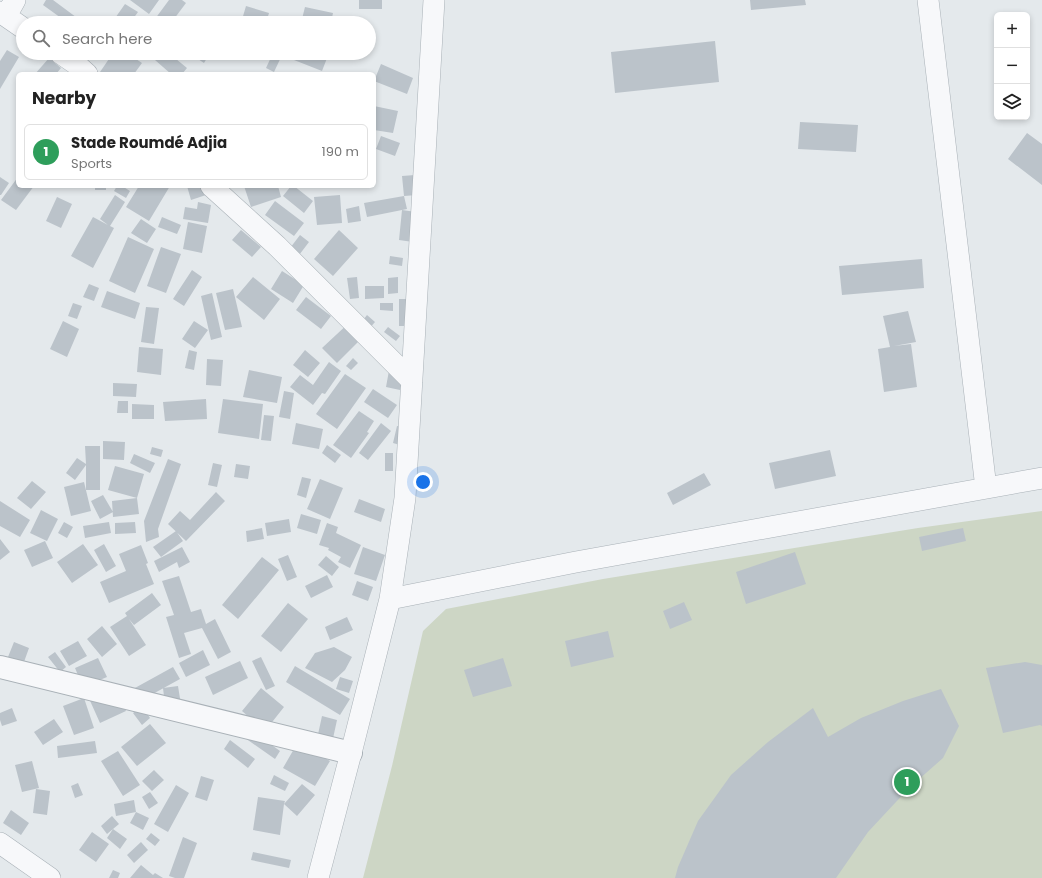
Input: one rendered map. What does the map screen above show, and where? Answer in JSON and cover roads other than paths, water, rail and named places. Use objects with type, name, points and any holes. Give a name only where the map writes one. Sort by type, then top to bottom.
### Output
[{"type":"street","points":[[318,878],[352,753],[390,599],[405,498],[434,0]]},
{"type":"street","points":[[928,0],[986,488]]},
{"type":"street","points":[[7,9],[16,20]]},
{"type":"street","points":[[70,60],[85,72]]},
{"type":"street","points":[[213,188],[277,246],[412,382]]},
{"type":"street","points":[[390,599],[576,562],[1042,478]]},
{"type":"street","points":[[0,667],[352,753]]},
{"type":"street","points":[[0,843],[50,878]]},
{"type":"place","name":"Stade Roumdé Adjia","points":[[907,782]]}]
